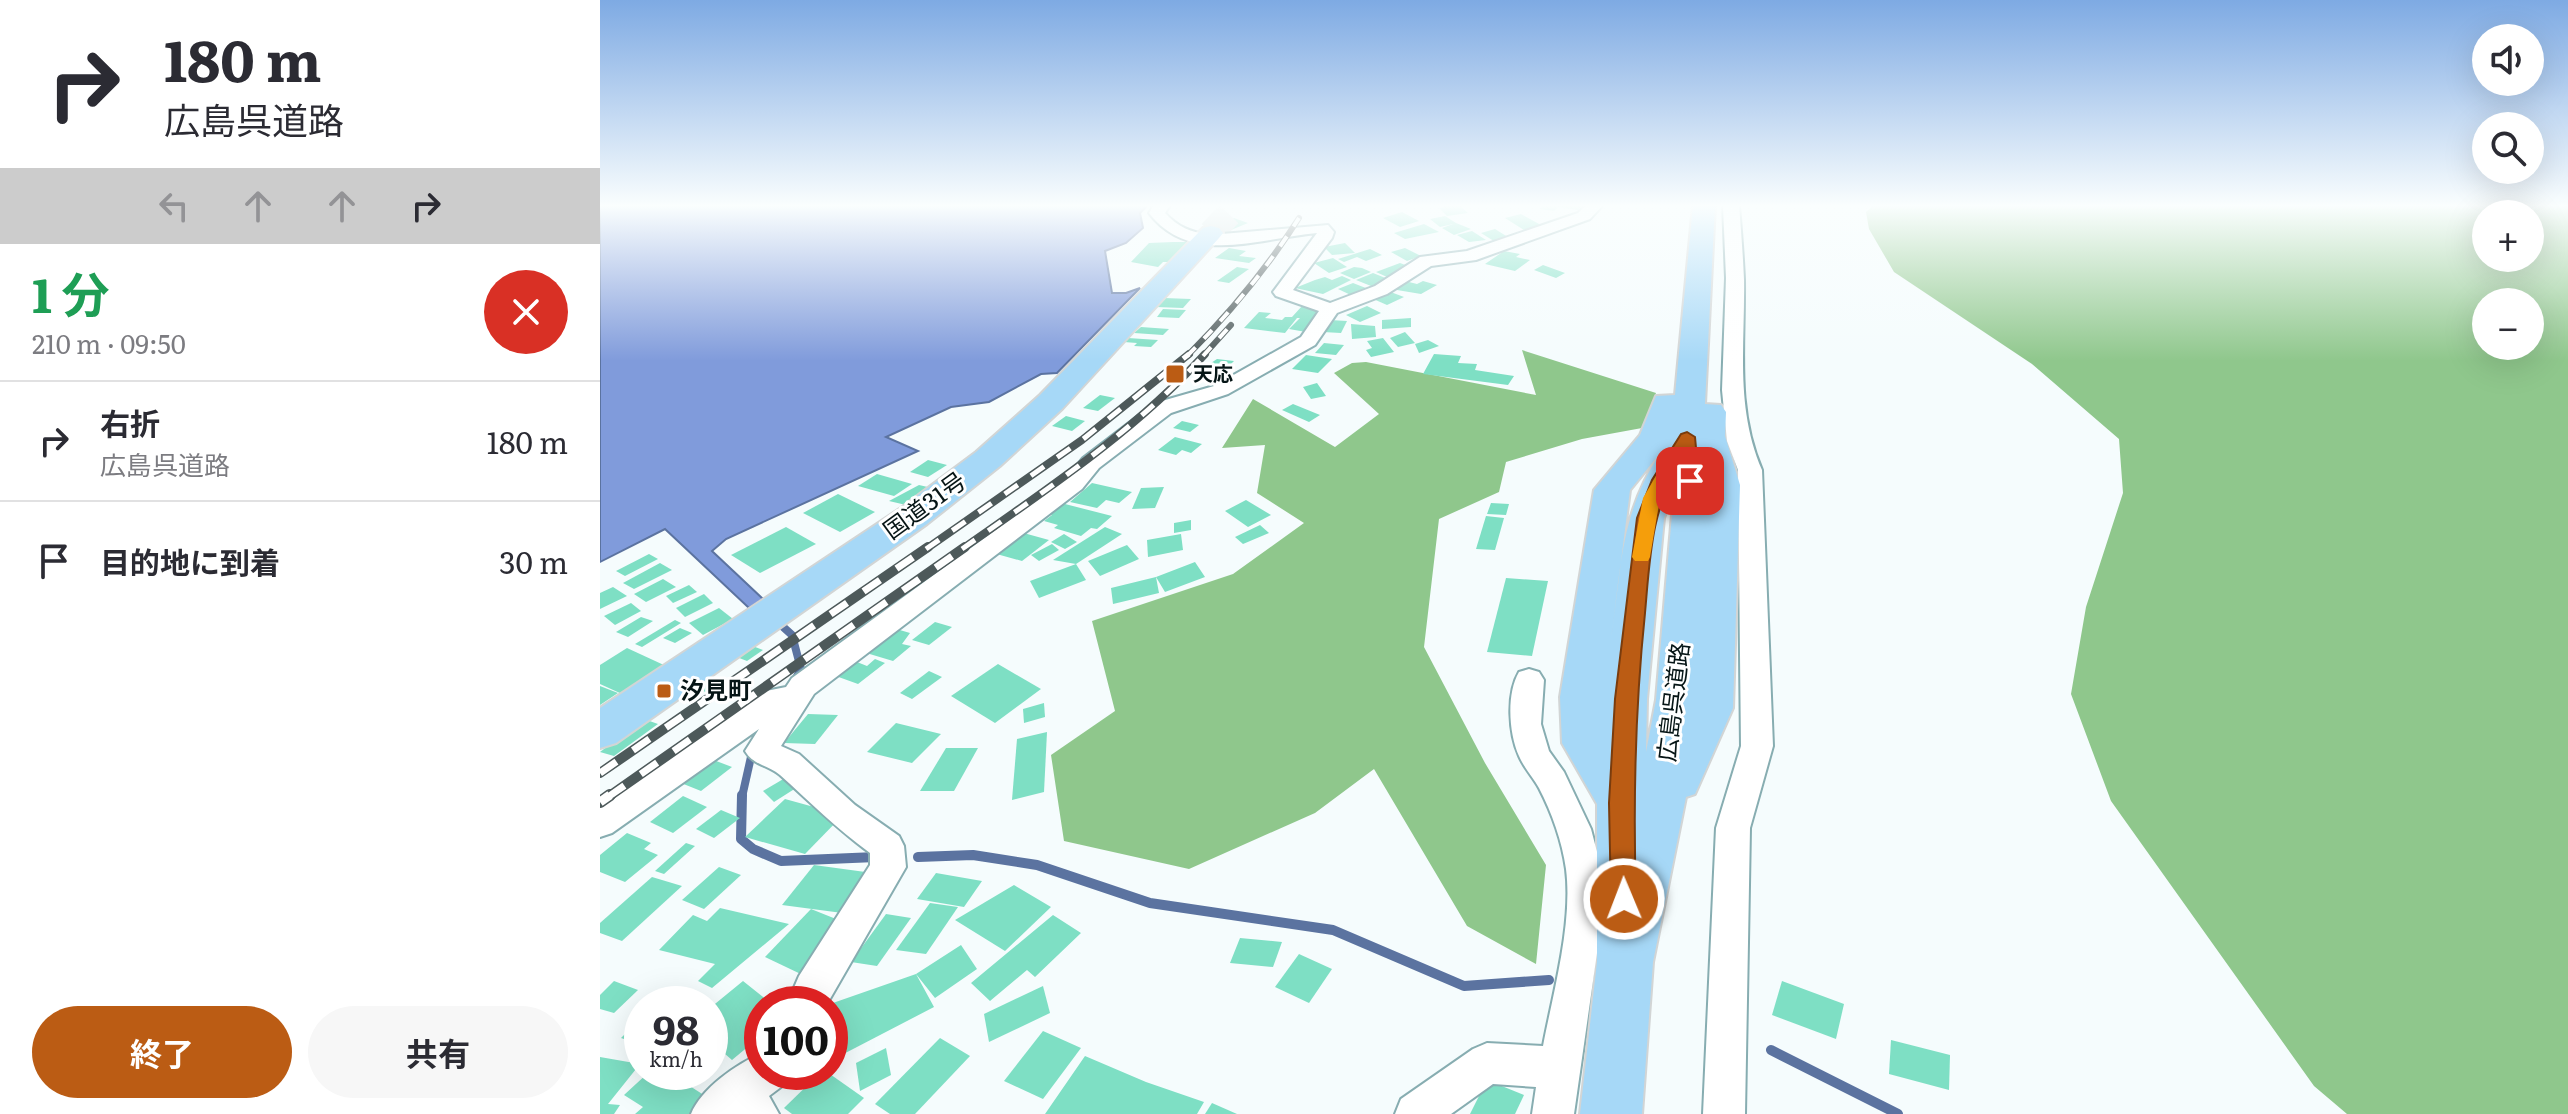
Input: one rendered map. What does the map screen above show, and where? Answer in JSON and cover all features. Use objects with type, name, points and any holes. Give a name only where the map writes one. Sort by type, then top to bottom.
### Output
[{"type":"highway","name":"国道31号","points":[[600,731],[914,516],[988,459],[1051,402],[1188,257]]},
{"type":"highway","points":[[1621,803],[1585,743],[1582,697],[1612,490],[1624,469],[1652,445],[1665,424],[1699,257]]},
{"type":"highway","name":"広島呉道路","points":[[1625,962],[1657,827],[1678,700],[1692,503],[1687,437],[1703,257]]},
{"type":"highway","points":[[1657,827],[1711,708],[1723,485],[1709,436],[1707,257]]},
{"type":"highway","name":"広島呉道路","points":[[1611,1114],[1625,962],[1621,803],[1625,699],[1646,518],[1660,480],[1687,437]]},
{"type":"street","points":[[1309,257],[1282,292],[1330,309]]},
{"type":"street","points":[[600,823],[787,698],[1074,484],[1091,463],[1163,408],[1221,390],[1308,341],[1330,309],[1381,290],[1426,261],[1461,257]]},
{"type":"street","points":[[1724,1114],[1733,828],[1757,746],[1750,470],[1738,441],[1733,390],[1735,278],[1725,257]]},
{"type":"street","points":[[1529,680],[1526,724],[1534,754],[1552,781],[1574,829],[1584,871],[1584,918],[1553,1114]]},
{"type":"street","points":[[787,698],[761,751],[788,763],[843,815],[887,846],[888,867],[815,986]]},
{"type":"street","points":[[1416,1114],[1487,1063],[1561,1068]]},
{"type":"street","points":[[734,1108],[750,1090]]},
{"type":"green space","points":[[1885,257],[2472,257],[2472,272],[2544,272],[2544,257],[2568,257],[2568,1114],[2347,1114],[2314,1086],[2111,801],[2071,694],[2086,607],[2123,493],[2119,439],[2032,364],[1894,272]]},
{"type":"green space","points":[[1522,350],[1656,393],[1642,428],[1582,439],[1506,462],[1499,492],[1439,519],[1424,647],[1485,763],[1546,865],[1536,964],[1467,926],[1374,769],[1315,813],[1189,869],[1064,841],[1051,755],[1115,711],[1092,621],[1233,574],[1304,523],[1257,493],[1265,445],[1222,448],[1253,399],[1335,447],[1379,414],[1334,373],[1352,363],[1366,362],[1536,395]]},
{"type":"water","points":[[600,257],[1106,257],[1112,293],[1126,293],[1140,288],[1057,373],[1041,374],[989,402],[951,407],[886,437],[918,451],[726,539],[712,551],[763,599],[749,608],[665,529],[600,562]]},
{"type":"building","points":[[1136,257],[1174,257],[1158,267],[1131,262]]},
{"type":"building","points":[[1247,257],[1256,258],[1249,263],[1215,258]]},
{"type":"building","points":[[1344,257],[1377,257],[1366,261],[1357,257],[1344,262],[1338,259]]},
{"type":"building","points":[[1495,257],[1530,260],[1515,271],[1485,264]]},
{"type":"building","points":[[1333,258],[1347,267],[1329,273],[1314,263]]},
{"type":"building","points":[[1400,263],[1411,267],[1387,277],[1376,272]]},
{"type":"building","points":[[1543,265],[1565,273],[1556,278],[1534,270]]},
{"type":"building","points":[[1237,267],[1249,269],[1229,283],[1217,281]]},
{"type":"building","points":[[1354,267],[1371,272],[1354,279],[1340,273]]},
{"type":"building","points":[[1373,273],[1393,281],[1376,288],[1356,280]]},
{"type":"building","points":[[1342,276],[1351,280],[1323,294],[1295,288],[1325,277],[1332,280]]},
{"type":"building","points":[[1405,281],[1437,285],[1421,294],[1391,289]]},
{"type":"building","points":[[1353,283],[1371,290],[1355,297],[1338,289]]},
{"type":"building","points":[[1388,291],[1404,297],[1387,305],[1371,298]]},
{"type":"building","points":[[1164,298],[1191,299],[1183,308],[1156,307]]},
{"type":"building","points":[[1302,306],[1322,307],[1312,319],[1317,320],[1306,332],[1289,329],[1300,318],[1297,318],[1285,333],[1244,328],[1259,312],[1271,313],[1265,318],[1282,320],[1292,317]]},
{"type":"building","points":[[1367,306],[1381,313],[1360,322],[1346,315]]},
{"type":"building","points":[[1163,309],[1186,310],[1179,318],[1157,317]]},
{"type":"building","points":[[1411,318],[1411,327],[1382,329],[1382,320]]},
{"type":"building","points":[[1330,320],[1347,321],[1341,333],[1323,332]]},
{"type":"building","points":[[1351,324],[1375,326],[1376,337],[1352,339]]},
{"type":"building","points":[[1141,327],[1169,329],[1163,335],[1134,333]]},
{"type":"building","points":[[1405,332],[1415,343],[1398,347],[1390,338]]},
{"type":"building","points":[[1128,338],[1158,340],[1151,347],[1134,346],[1137,343],[1124,342]]},
{"type":"building","points":[[1383,338],[1394,352],[1371,357],[1366,350],[1372,348],[1367,341]]},
{"type":"building","points":[[1428,340],[1439,346],[1419,353],[1415,344]]},
{"type":"building","points":[[1324,343],[1344,345],[1336,355],[1315,353]]},
{"type":"building","points":[[1434,354],[1461,356],[1458,363],[1477,364],[1475,370],[1514,376],[1508,385],[1423,374]]},
{"type":"building","points":[[1306,355],[1332,359],[1318,373],[1292,369]]},
{"type":"building","points":[[1217,359],[1234,361],[1230,365],[1235,366],[1222,379],[1193,375]]},
{"type":"building","points":[[1317,383],[1326,396],[1311,399],[1303,387]]},
{"type":"building","points":[[1100,395],[1115,398],[1098,411],[1083,408]]},
{"type":"building","points":[[1293,404],[1320,415],[1309,422],[1282,410]]},
{"type":"building","points":[[1066,416],[1085,421],[1072,431],[1052,426]]},
{"type":"building","points":[[1182,421],[1199,425],[1190,432],[1173,428]]},
{"type":"building","points":[[1175,437],[1202,444],[1191,453],[1182,450],[1176,455],[1158,450]]},
{"type":"building","points":[[928,460],[947,465],[928,477],[910,472]]},
{"type":"building","points":[[877,474],[912,484],[894,496],[858,486]]},
{"type":"building","points":[[1092,483],[1132,492],[1119,503],[1106,500],[1097,508],[1070,502]]},
{"type":"building","points":[[919,485],[932,488],[906,505],[889,501]]},
{"type":"building","points":[[1164,487],[1155,508],[1132,509],[1141,488]]},
{"type":"building","points":[[838,494],[875,512],[840,532],[803,513]]},
{"type":"building","points":[[1246,500],[1271,515],[1248,527],[1225,511]]},
{"type":"building","points":[[1491,503],[1509,504],[1506,515],[1487,514]]},
{"type":"building","points":[[1065,504],[1112,516],[1097,529],[1091,528],[1081,536],[1054,528],[1058,525],[1044,521],[1052,515],[1048,513]]},
{"type":"building","points":[[1486,516],[1504,518],[1495,550],[1476,549]]},
{"type":"building","points":[[1191,520],[1191,530],[1174,533],[1174,523]]},
{"type":"building","points":[[1260,525],[1269,533],[1243,544],[1235,537]]},
{"type":"building","points":[[786,527],[816,544],[760,573],[731,555]]},
{"type":"building","points":[[1105,527],[1122,534],[1076,564],[1053,560]]},
{"type":"building","points":[[1020,532],[1049,540],[1022,561],[993,553]]},
{"type":"building","points":[[1064,534],[1077,542],[1065,549],[1051,542]]},
{"type":"building","points":[[1181,534],[1183,550],[1148,557],[1147,540]]},
{"type":"building","points":[[1052,544],[1059,550],[1039,561],[1031,555]]},
{"type":"building","points":[[1127,545],[1139,559],[1100,576],[1088,561]]},
{"type":"building","points":[[649,554],[658,559],[625,576],[616,571]]},
{"type":"building","points":[[1195,562],[1205,577],[1165,592],[1156,577]]},
{"type":"building","points":[[660,563],[672,570],[634,589],[623,583]]},
{"type":"building","points":[[1076,564],[1086,580],[1039,598],[1030,581]]},
{"type":"building","points":[[1156,577],[1159,593],[1113,604],[1111,588]]},
{"type":"building","points":[[1506,578],[1548,581],[1532,656],[1487,652]]},
{"type":"building","points":[[663,579],[676,587],[646,602],[634,594]]},
{"type":"building","points":[[689,585],[697,592],[673,603],[666,596]]},
{"type":"building","points":[[613,587],[627,596],[600,609],[600,593]]},
{"type":"building","points":[[704,594],[713,603],[685,617],[676,608]]},
{"type":"building","points":[[631,603],[641,611],[615,625],[604,616]]},
{"type":"building","points":[[719,608],[733,619],[703,635],[689,623]]},
{"type":"building","points":[[641,617],[653,621],[628,637],[616,632]]},
{"type":"building","points":[[675,620],[681,623],[642,647],[635,644]]},
{"type":"building","points":[[935,622],[952,627],[929,645],[912,640]]},
{"type":"building","points":[[680,628],[692,633],[675,643],[663,638]]},
{"type":"building","points":[[893,628],[910,633],[902,644],[911,646],[893,661],[863,652]]},
{"type":"building","points":[[750,645],[763,650],[747,661],[734,656]]},
{"type":"building","points":[[627,648],[666,666],[622,694],[600,684],[600,665]]},
{"type":"building","points":[[875,659],[885,663],[858,684],[833,675],[852,660],[867,666]]},
{"type":"building","points":[[998,664],[1041,689],[995,723],[951,696]]},
{"type":"building","points":[[929,671],[942,677],[912,699],[900,693]]},
{"type":"building","points":[[702,677],[723,683],[710,693],[688,687]]},
{"type":"building","points":[[600,686],[618,693],[600,705]]},
{"type":"building","points":[[1044,703],[1045,717],[1024,723],[1023,709]]},
{"type":"building","points":[[808,714],[838,715],[815,744],[784,743]]},
{"type":"building","points":[[644,719],[658,724],[614,756],[600,752]]},
{"type":"building","points":[[896,723],[941,734],[912,763],[867,752]]},
{"type":"building","points":[[1047,732],[1044,792],[1012,800],[1017,739]]},
{"type":"building","points":[[946,748],[978,748],[954,791],[920,791]]},
{"type":"building","points":[[711,759],[732,767],[701,791],[681,783]]},
{"type":"building","points":[[785,778],[796,788],[774,802],[763,791]]},
{"type":"building","points":[[683,796],[707,807],[673,833],[650,822]]},
{"type":"building","points":[[785,799],[843,815],[805,854],[745,837]]},
{"type":"building","points":[[721,810],[740,818],[714,838],[696,829]]},
{"type":"building","points":[[627,833],[651,843],[644,849],[658,855],[625,882],[600,872],[600,855]]},
{"type":"building","points":[[686,843],[695,846],[664,874],[655,871]]},
{"type":"building","points":[[814,865],[880,874],[850,914],[782,905]]},
{"type":"building","points":[[719,867],[741,875],[704,909],[682,900]]},
{"type":"building","points":[[936,873],[982,881],[964,907],[917,899]]},
{"type":"building","points":[[652,877],[682,886],[622,941],[600,933],[600,923]]},
{"type":"building","points":[[1014,885],[1051,907],[1005,951],[955,920]]},
{"type":"building","points":[[930,903],[958,907],[926,954],[896,950]]},
{"type":"building","points":[[720,908],[789,924],[714,986],[708,986],[698,981],[715,964],[659,950],[693,915],[707,921]]},
{"type":"building","points":[[811,909],[846,923],[807,977],[765,957]]},
{"type":"building","points":[[886,914],[911,918],[877,966],[851,962]]},
{"type":"building","points":[[1053,915],[1081,933],[1035,977],[1027,970],[990,1001],[971,983]]},
{"type":"building","points":[[1240,938],[1282,942],[1273,967],[1230,963]]},
{"type":"building","points":[[961,945],[977,969],[935,998],[916,974]]},
{"type":"building","points":[[1299,954],[1332,969],[1309,1003],[1275,987]]},
{"type":"building","points":[[916,974],[934,1007],[848,1052],[848,998]]},
{"type":"building","points":[[614,981],[627,986],[624,986],[624,1003],[614,1013],[600,1009],[600,995]]},
{"type":"building","points":[[743,981],[749,986],[744,986],[744,1050],[732,1060],[728,1057],[728,993]]},
{"type":"building","points":[[1782,981],[1844,1004],[1836,1039],[1772,1015]]},
{"type":"building","points":[[1043,986],[1050,1013],[989,1042],[984,1014]]},
{"type":"building","points":[[1043,1031],[1081,1048],[1043,1099],[1004,1081]]},
{"type":"building","points":[[940,1038],[970,1056],[915,1114],[890,1114],[875,1104]]},
{"type":"building","points":[[1891,1040],[1950,1055],[1949,1090],[1889,1074]]},
{"type":"building","points":[[886,1048],[891,1075],[860,1091],[856,1063]]},
{"type":"building","points":[[1085,1056],[1204,1102],[1197,1114],[1045,1114]]},
{"type":"building","points":[[600,1057],[624,1061],[624,1084],[608,1104],[620,1105],[614,1114],[600,1114]]},
{"type":"building","points":[[1487,1080],[1524,1095],[1515,1114],[1470,1114]]},
{"type":"building","points":[[848,1087],[864,1098],[848,1114],[792,1114],[784,1108],[802,1090],[848,1090]]},
{"type":"building","points":[[629,1090],[696,1090],[710,1099],[694,1114],[635,1114],[643,1107],[624,1095]]},
{"type":"building","points":[[1212,1103],[1237,1114],[1205,1114]]},
{"type":"waterway","points":[[781,625],[792,635],[801,669],[795,680]]},
{"type":"waterway","points":[[742,797],[753,748]]},
{"type":"waterway","points":[[742,795],[741,839],[753,849],[781,861],[876,857]]},
{"type":"waterway","points":[[918,857],[973,855],[1037,865],[1150,903],[1333,930],[1464,986],[1549,980]]},
{"type":"waterway","points":[[1771,1050],[1898,1114]]},
{"type":"railway","points":[[1189,354],[1218,324],[1272,257]]},
{"type":"railway","points":[[1203,356],[1231,325]]},
{"type":"railway","points":[[926,549],[1082,440],[1189,354]]},
{"type":"railway","points":[[962,549],[1120,434],[1205,354]]},
{"type":"railway","points":[[600,773],[928,547]]},
{"type":"railway","points":[[608,797],[965,547]]},
{"type":"railway","points":[[600,802],[610,795]]},
{"type":"slow traffic","points":[[1641,557],[1651,498],[1672,460]]},
{"type":"place","name":"天応","points":[[1175,374]]},
{"type":"place","name":"汐見町","points":[[664,691]]},
{"type":"route","points":[[1624,899],[1621,803],[1625,699],[1646,518],[1660,480],[1687,437],[1690,481]]}]
